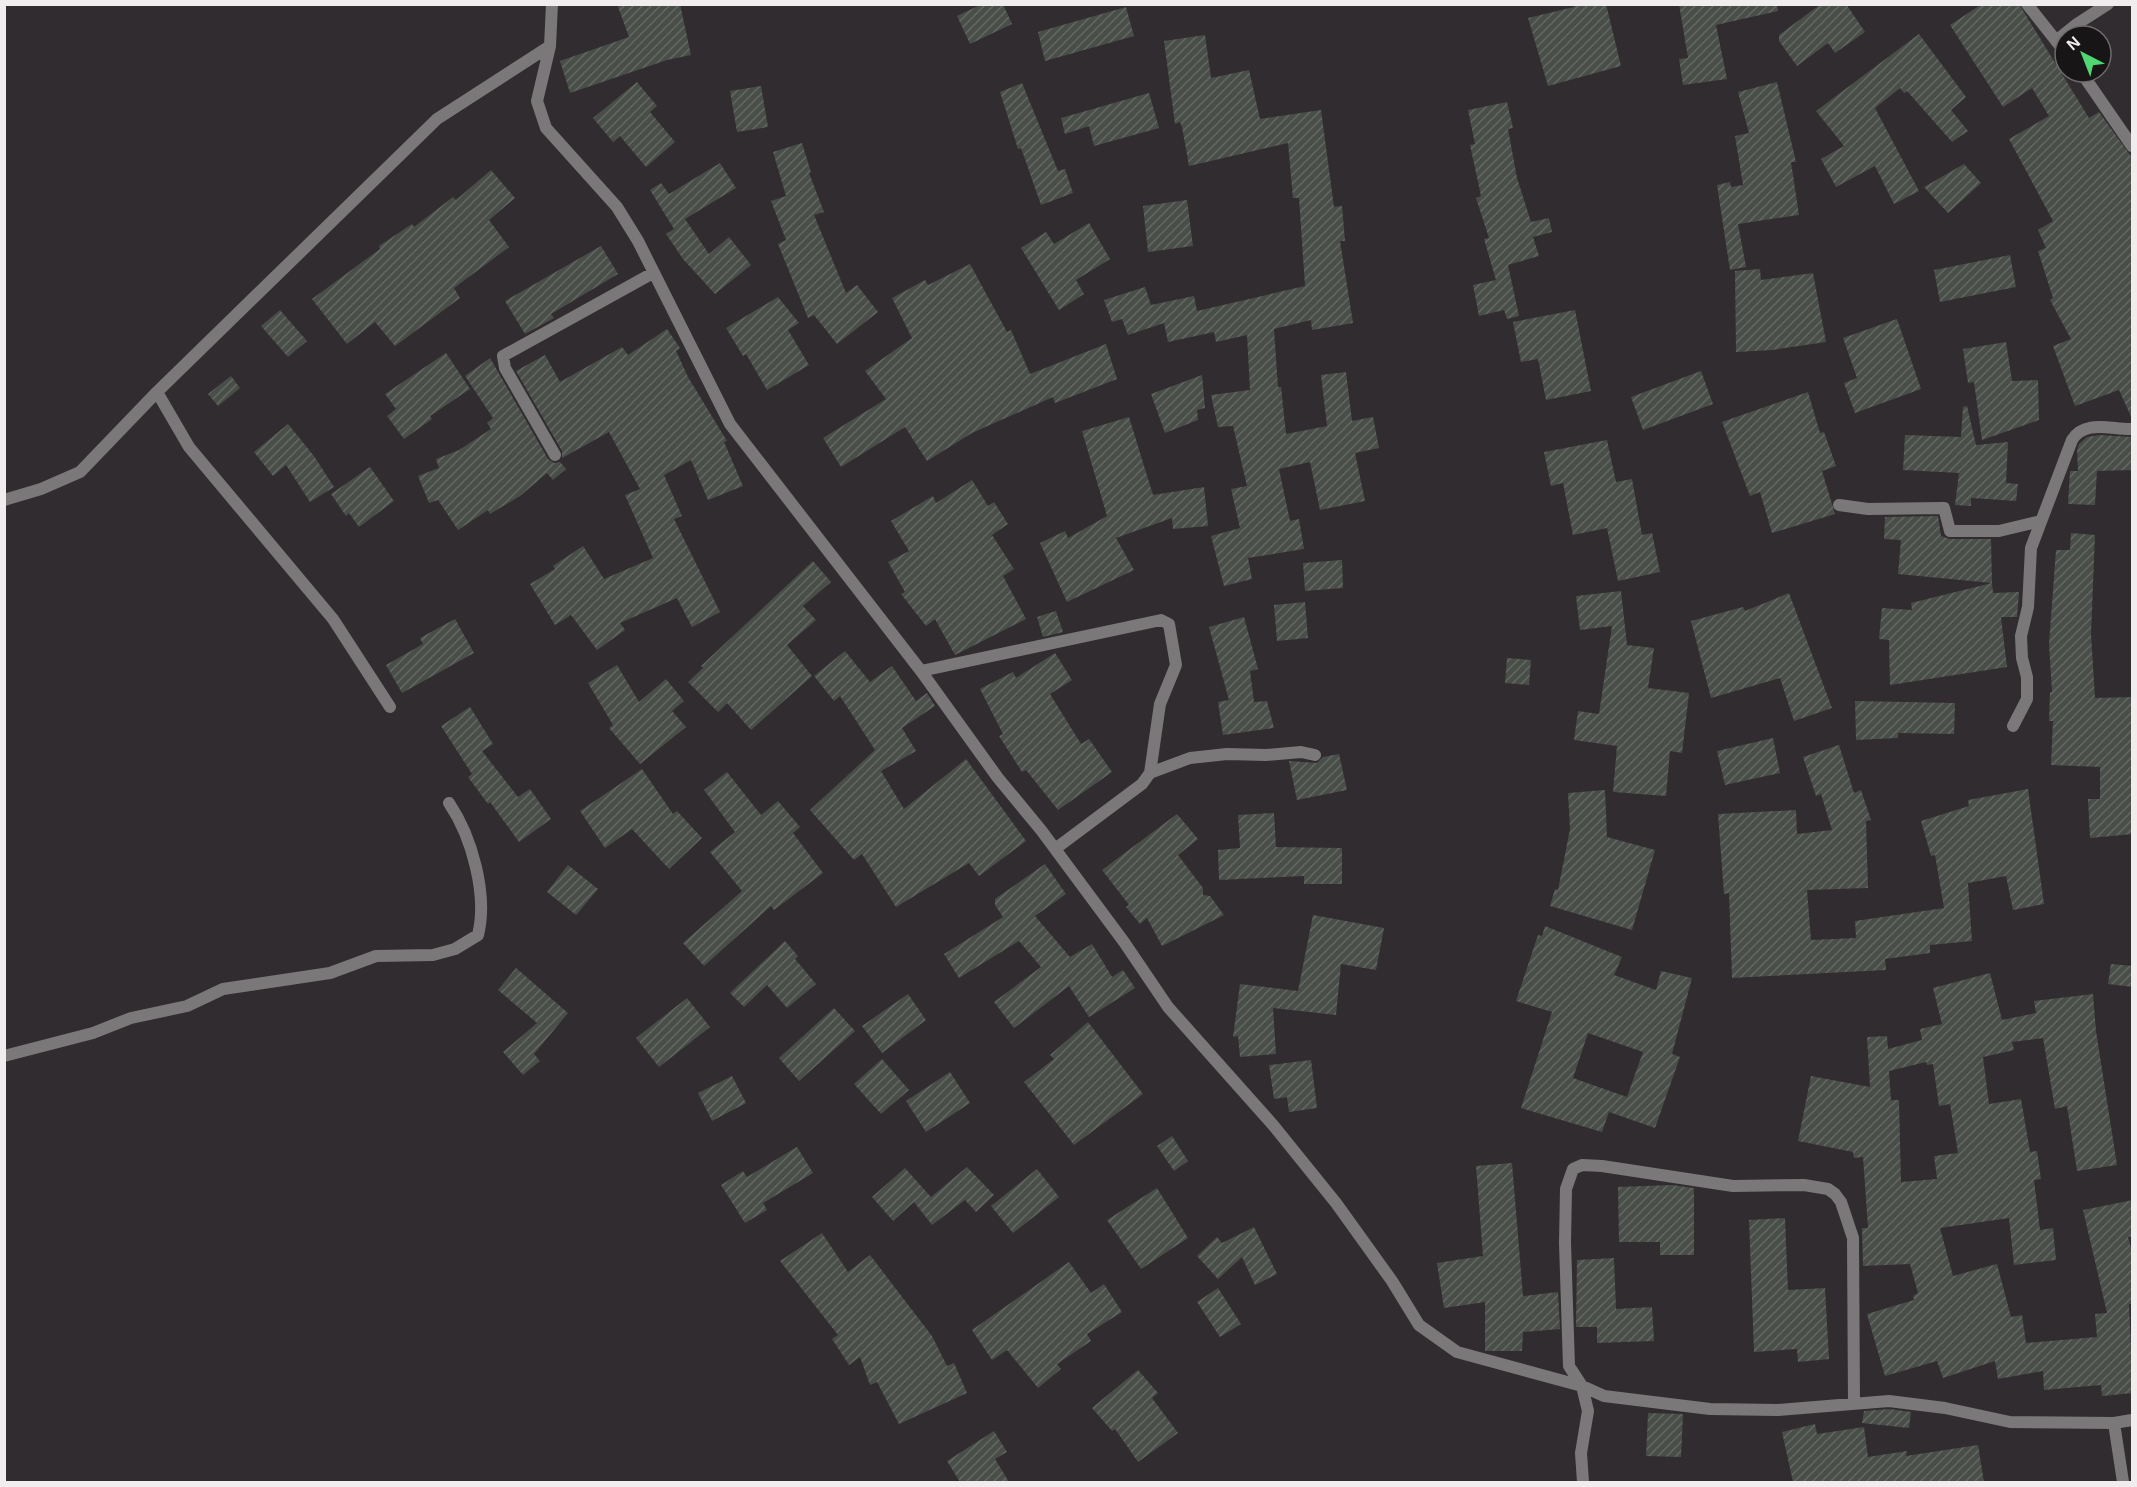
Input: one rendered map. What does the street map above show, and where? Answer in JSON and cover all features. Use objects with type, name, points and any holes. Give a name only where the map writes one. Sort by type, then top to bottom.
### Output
[{"type":"street","points":[[552,4],[550,46],[537,101],[546,128],[616,207],[638,242],[730,424],[921,671],[998,778],[1055,849],[1124,942],[1168,1007],[1273,1125],[1336,1203],[1392,1281],[1419,1325],[1457,1352],[1582,1386],[1604,1396],[1710,1409],[1778,1410],[1889,1401],[2010,1422],[2114,1423],[2133,1420]]},
{"type":"street","points":[[2027,4],[2053,37]]},
{"type":"street","points":[[2077,24],[2108,4]]},
{"type":"street","points":[[4,500],[41,489],[80,472],[157,392],[437,119],[550,46]]},
{"type":"street","points":[[2089,84],[2133,146]]},
{"type":"street","points":[[555,455],[505,368],[503,356],[653,273]]},
{"type":"street","points":[[157,392],[189,447],[333,619],[390,707]]},
{"type":"street","points":[[2013,726],[2026,699],[2027,677],[2021,636],[2028,608],[2031,548],[2076,434],[2090,426],[2133,429]]},
{"type":"street","points":[[1839,505],[1868,509],[1944,508],[1950,531],[1999,531],[2041,521]]},
{"type":"street","points":[[921,671],[1161,620],[1169,624],[1172,630],[1176,665],[1160,704],[1150,773],[1142,784],[1055,849]]},
{"type":"street","points":[[1150,773],[1190,759],[1227,754],[1266,755],[1301,752],[1315,755]]},
{"type":"street","points":[[4,1056],[93,1034],[131,1018],[187,1006],[223,989],[330,973],[376,956],[433,955],[454,949],[478,935],[483,915],[480,884],[474,862],[456,814],[449,803]]},
{"type":"street","points":[[1583,1482],[1581,1453],[1588,1411],[1582,1386],[1569,1366],[1565,1243],[1566,1189],[1574,1169],[1582,1165],[1733,1186],[1804,1185],[1828,1189],[1835,1194],[1841,1202],[1853,1238],[1854,1403]]},
{"type":"street","points":[[2114,1423],[2123,1482]]},
{"type":"building","points":[[617,4],[680,4],[691,55],[667,60],[570,93],[560,61],[629,37]]},
{"type":"building","points":[[982,4],[1003,4],[1012,24],[970,44],[957,16]]},
{"type":"building","points":[[1574,4],[1606,4],[1621,66],[1548,86],[1528,18],[1574,7]]},
{"type":"building","points":[[1679,4],[1777,4],[1778,11],[1716,25],[1727,79],[1683,85],[1679,59],[1688,58]]},
{"type":"building","points":[[1821,4],[1846,4],[1865,32],[1835,53],[1828,43],[1797,66],[1779,41],[1779,35]]},
{"type":"building","points":[[1982,4],[2019,4],[2053,59],[2053,84],[2068,84],[2089,118],[2099,112],[2133,159],[2133,421],[2119,390],[2075,406],[2053,346],[2071,339],[2050,300],[2053,298],[2038,251],[2046,248],[2038,230],[2053,221],[2009,139],[2049,116],[2032,88],[2003,107],[1950,25]]},
{"type":"building","points":[[1126,7],[1134,36],[1045,61],[1038,32]]},
{"type":"building","points":[[1919,34],[1966,97],[1951,110],[1968,131],[1952,142],[1907,91],[1904,93],[1900,88],[1875,108],[1919,191],[1894,204],[1875,166],[1836,187],[1821,159],[1844,146],[1816,111]]},
{"type":"building","points":[[1205,35],[1211,78],[1249,70],[1260,119],[1321,110],[1334,207],[1342,206],[1345,241],[1340,241],[1353,323],[1312,330],[1311,320],[1274,329],[1278,387],[1281,387],[1286,434],[1327,426],[1321,375],[1346,372],[1352,421],[1373,417],[1379,448],[1355,453],[1365,501],[1320,510],[1310,462],[1279,469],[1290,521],[1299,519],[1304,549],[1248,558],[1252,579],[1224,586],[1211,536],[1240,528],[1231,489],[1247,486],[1233,426],[1218,427],[1211,395],[1250,390],[1247,335],[1216,342],[1214,332],[1168,342],[1164,323],[1128,335],[1122,319],[1112,322],[1104,300],[1145,287],[1151,305],[1194,296],[1197,311],[1305,286],[1299,198],[1293,198],[1288,143],[1189,166],[1182,127],[1180,122],[1175,124],[1164,41]]},
{"type":"building","points":[[637,82],[657,106],[650,112],[675,142],[646,167],[620,136],[613,142],[593,118]]},
{"type":"building","points":[[1777,82],[1796,162],[1791,162],[1799,215],[1738,224],[1746,267],[1730,270],[1717,185],[1730,182],[1731,187],[1743,185],[1735,136],[1749,133],[1738,92]]},
{"type":"building","points":[[1022,83],[1058,171],[1065,169],[1073,193],[1041,205],[1021,148],[1018,149],[1000,92]]},
{"type":"building","points":[[761,86],[768,127],[737,132],[730,91]]},
{"type":"building","points":[[1149,93],[1159,128],[1094,146],[1089,126],[1065,134],[1061,118]]},
{"type":"building","points":[[1507,102],[1513,128],[1508,129],[1517,178],[1531,222],[1549,218],[1552,232],[1533,237],[1539,256],[1508,265],[1519,316],[1507,319],[1504,310],[1479,316],[1473,285],[1496,280],[1484,239],[1489,238],[1476,198],[1481,196],[1470,145],[1475,144],[1468,110]]},
{"type":"building","points":[[802,143],[811,172],[809,173],[824,212],[814,215],[846,293],[857,285],[878,312],[837,344],[814,315],[808,318],[778,244],[786,240],[771,201],[786,196],[773,152]]},
{"type":"building","points":[[720,163],[736,188],[685,219],[709,254],[729,237],[751,265],[715,294],[683,259],[666,234],[674,229],[650,190],[661,183],[669,194]]},
{"type":"building","points":[[1964,164],[1981,183],[1948,213],[1924,187]]},
{"type":"building","points":[[491,170],[515,198],[489,220],[509,247],[454,288],[460,298],[395,346],[375,322],[347,344],[312,299],[380,249],[379,246],[412,224],[414,227],[453,197],[456,200]]},
{"type":"building","points":[[1187,200],[1193,246],[1148,252],[1143,206]]},
{"type":"building","points":[[1089,223],[1110,259],[1076,280],[1084,294],[1059,310],[1021,248],[1046,232],[1054,244]]},
{"type":"building","points":[[601,246],[618,274],[551,314],[554,318],[525,334],[505,301]]},
{"type":"building","points":[[2010,255],[2016,287],[1940,302],[1934,270]]},
{"type":"building","points":[[970,264],[1007,332],[1011,330],[1030,374],[1106,344],[1117,379],[1055,403],[1053,397],[972,433],[927,461],[905,427],[841,467],[823,438],[886,399],[865,371],[912,338],[892,298],[925,280],[928,285]]},
{"type":"building","points":[[1760,269],[1761,280],[1813,273],[1826,342],[1772,350],[1736,352],[1735,271]]},
{"type":"building","points":[[778,297],[799,323],[788,330],[809,365],[767,390],[746,354],[743,356],[726,328]]},
{"type":"building","points":[[280,310],[307,341],[288,357],[261,326]]},
{"type":"building","points":[[1575,310],[1591,391],[1546,400],[1538,359],[1521,362],[1513,322]]},
{"type":"building","points":[[1897,319],[1921,389],[1855,413],[1844,383],[1857,378],[1843,338]]},
{"type":"building","points":[[667,329],[680,348],[676,351],[688,377],[727,441],[724,442],[743,486],[708,500],[691,460],[664,475],[682,516],[674,519],[720,612],[692,627],[677,598],[620,623],[625,630],[597,650],[571,615],[555,625],[530,584],[555,569],[553,566],[583,546],[604,579],[653,558],[625,495],[640,489],[609,432],[562,458],[562,451],[516,371],[545,355],[560,382],[622,347],[628,355]]},
{"type":"building","points":[[2006,342],[2012,381],[2038,380],[2039,420],[1982,440],[1974,382],[1968,383],[1963,349]]},
{"type":"building","points":[[446,353],[470,389],[430,416],[432,419],[404,439],[387,416],[396,409],[385,394]]},
{"type":"building","points":[[490,358],[548,459],[554,463],[560,462],[566,469],[553,480],[547,473],[520,496],[490,514],[488,510],[458,530],[438,500],[429,503],[418,476],[439,468],[436,459],[459,450],[491,429],[487,423],[493,418],[465,376]]},
{"type":"building","points":[[1701,371],[1713,404],[1643,430],[1631,397]]},
{"type":"building","points":[[1202,375],[1205,408],[1197,410],[1198,420],[1165,433],[1151,394]]},
{"type":"building","points":[[231,376],[240,388],[218,406],[208,394]]},
{"type":"building","points":[[1808,392],[1820,433],[1824,432],[1836,466],[1822,471],[1835,514],[1772,533],[1760,492],[1750,496],[1722,422]]},
{"type":"building","points":[[1967,406],[1976,445],[2008,442],[2006,483],[2018,484],[2016,501],[1971,498],[1971,506],[1955,505],[1959,473],[1903,470],[1905,435],[1961,437],[1963,407]]},
{"type":"building","points":[[1129,417],[1153,495],[1204,487],[1208,526],[1173,529],[1172,518],[1116,538],[1134,570],[1067,602],[1040,543],[1065,531],[1068,538],[1107,516],[1082,431]]},
{"type":"building","points":[[288,424],[314,456],[334,487],[310,502],[286,465],[273,476],[254,452]]},
{"type":"building","points":[[2099,435],[2133,437],[2133,470],[2097,471],[2095,505],[2068,504],[2070,471],[2078,471],[2079,444],[2087,437]]},
{"type":"building","points":[[1607,440],[1616,482],[1632,479],[1642,535],[1652,533],[1660,572],[1618,581],[1607,528],[1573,535],[1563,483],[1551,486],[1544,452]]},
{"type":"building","points":[[370,467],[394,501],[359,527],[349,513],[346,516],[331,494]]},
{"type":"building","points":[[972,480],[988,506],[994,502],[1008,524],[992,535],[1014,569],[1003,576],[1026,619],[955,655],[935,619],[926,626],[901,594],[905,592],[888,562],[909,551],[891,521],[933,496],[936,503]]},
{"type":"building","points":[[1938,516],[1941,536],[1950,539],[1991,539],[1992,583],[1898,574],[1901,540],[1884,539],[1885,517]]},
{"type":"building","points":[[2071,533],[2095,535],[2091,634],[2095,698],[2133,697],[2133,834],[2090,838],[2088,799],[2100,799],[2100,767],[2051,765],[2053,721],[2049,721],[2050,692],[2052,692],[2049,644],[2056,550],[2070,550]]},
{"type":"building","points":[[1342,560],[1343,588],[1305,591],[1303,563]]},
{"type":"building","points":[[813,561],[831,582],[803,606],[816,620],[787,645],[812,676],[751,730],[727,703],[718,712],[688,682],[703,668],[701,666]]},
{"type":"building","points":[[1992,583],[1993,593],[2019,592],[2017,617],[2001,617],[2007,667],[1890,685],[1889,640],[1879,639],[1882,608],[1912,610],[1911,603]]},
{"type":"building","points":[[1621,591],[1627,645],[1654,648],[1648,688],[1689,693],[1682,753],[1670,751],[1666,796],[1613,792],[1617,746],[1574,740],[1578,711],[1599,714],[1612,626],[1580,630],[1576,596]]},
{"type":"building","points":[[1789,593],[1832,708],[1794,721],[1780,678],[1711,698],[1691,621],[1743,607],[1745,611]]},
{"type":"building","points":[[1305,602],[1308,638],[1277,641],[1274,605]]},
{"type":"building","points":[[1056,611],[1063,632],[1043,637],[1037,617]]},
{"type":"building","points":[[1244,617],[1258,669],[1250,671],[1254,702],[1267,701],[1274,728],[1223,735],[1218,702],[1229,700],[1209,627]]},
{"type":"building","points":[[455,619],[474,653],[402,693],[386,665],[423,644],[420,638]]},
{"type":"building","points":[[845,651],[870,682],[892,666],[916,701],[927,693],[935,706],[902,728],[916,751],[881,771],[904,809],[966,759],[1026,841],[979,876],[969,863],[896,907],[862,854],[854,860],[810,810],[875,750],[840,696],[834,701],[814,676]]},
{"type":"building","points":[[1055,653],[1072,680],[1050,694],[1081,744],[1089,739],[1112,772],[1058,810],[1026,770],[1022,772],[999,736],[1003,734],[980,689],[1013,672],[1016,678]]},
{"type":"building","points":[[1507,658],[1531,660],[1529,685],[1505,683]]},
{"type":"building","points":[[617,665],[639,702],[666,679],[684,701],[672,711],[686,727],[640,764],[609,728],[613,725],[588,683]]},
{"type":"building","points":[[1855,701],[1955,703],[1954,734],[1898,733],[1898,738],[1856,740]]},
{"type":"building","points":[[470,707],[493,744],[482,751],[518,797],[530,789],[551,819],[519,842],[490,802],[488,804],[468,777],[472,774],[441,726]]},
{"type":"building","points":[[1773,738],[1780,773],[1725,785],[1717,751]]},
{"type":"building","points":[[1839,745],[1854,793],[1861,790],[1871,820],[1866,821],[1868,888],[1807,890],[1811,940],[1856,938],[1855,921],[1944,908],[1935,855],[1931,856],[1921,821],[1969,806],[1968,800],[2028,789],[2044,904],[2013,910],[2006,876],[1968,883],[1972,941],[1930,945],[1930,953],[1885,959],[1886,970],[1732,978],[1729,893],[1724,894],[1718,814],[1796,810],[1797,834],[1832,830],[1821,794],[1816,796],[1803,757]]},
{"type":"building","points":[[1339,754],[1347,790],[1297,800],[1289,761],[1317,763],[1323,757]]},
{"type":"building","points":[[642,769],[673,814],[677,811],[702,838],[669,869],[632,829],[605,848],[580,811]]},
{"type":"building","points":[[727,772],[761,815],[778,801],[800,827],[793,833],[823,873],[774,910],[771,906],[704,966],[683,943],[742,891],[710,852],[735,832],[704,790]]},
{"type":"building","points":[[1605,790],[1607,837],[1655,850],[1632,930],[1550,906],[1555,889],[1558,890],[1570,829],[1568,793]]},
{"type":"building","points":[[1274,813],[1276,847],[1342,848],[1342,884],[1304,884],[1304,876],[1219,880],[1218,850],[1240,848],[1238,815]]},
{"type":"building","points":[[1177,814],[1198,839],[1178,855],[1203,888],[1203,895],[1210,896],[1224,915],[1162,946],[1147,918],[1140,924],[1126,907],[1129,905],[1102,870]]},
{"type":"building","points":[[1045,864],[1066,894],[1035,916],[1070,957],[1092,944],[1112,977],[1123,970],[1135,988],[1089,1017],[1069,986],[1014,1028],[994,1002],[1041,967],[1019,941],[959,978],[944,954],[1003,917],[995,905],[995,899]]},
{"type":"building","points":[[568,865],[598,889],[576,915],[547,892]]},
{"type":"building","points":[[1313,915],[1384,928],[1376,970],[1341,964],[1336,1015],[1273,1008],[1276,1054],[1240,1057],[1238,1036],[1233,1037],[1240,984],[1298,991]]},
{"type":"building","points":[[1545,926],[1622,957],[1614,975],[1656,990],[1661,971],[1692,978],[1672,1054],[1680,1057],[1655,1128],[1609,1112],[1602,1132],[1521,1108],[1552,1012],[1516,1001],[1538,935],[1542,936]],"holes":[[[1588,1033],[1643,1052],[1627,1097],[1573,1078]]]},
{"type":"building","points":[[785,941],[798,956],[795,959],[816,984],[787,1008],[767,985],[744,1007],[730,993]]},
{"type":"building","points":[[2111,964],[2133,966],[2133,987],[2108,984]]},
{"type":"building","points":[[516,968],[568,1013],[534,1054],[540,1061],[523,1075],[503,1052],[537,1023],[498,990]]},
{"type":"building","points":[[1990,973],[2002,1020],[2036,1013],[2034,1001],[2093,994],[2096,1031],[2117,1165],[2077,1171],[2067,1106],[2055,1109],[2043,1038],[2012,1042],[2014,1050],[1983,1057],[1989,1104],[2021,1099],[2030,1152],[2037,1151],[2041,1179],[2034,1180],[2040,1230],[2053,1228],[2056,1260],[2014,1265],[2009,1218],[1940,1228],[1953,1276],[1997,1264],[2011,1317],[2022,1315],[2026,1343],[2097,1337],[2095,1314],[2107,1313],[2083,1210],[2133,1200],[2133,1236],[2128,1237],[2133,1255],[2133,1304],[2129,1304],[2133,1393],[2102,1396],[2101,1385],[2044,1390],[2043,1371],[1998,1379],[1995,1361],[1943,1378],[1937,1361],[1885,1376],[1867,1314],[1914,1300],[1913,1296],[1918,1293],[1910,1264],[1863,1266],[1862,1228],[1868,1228],[1863,1157],[1854,1158],[1853,1152],[1798,1141],[1811,1076],[1870,1087],[1867,1037],[1887,1036],[1888,1049],[1922,1040],[1920,1029],[1942,1024],[1933,988]],"holes":[[[1926,1062],[1927,1065],[1933,1064],[1939,1106],[1950,1104],[1958,1153],[1934,1156],[1937,1179],[1901,1182],[1899,1100],[1891,1100],[1889,1071]]]},
{"type":"building","points":[[908,994],[926,1020],[882,1053],[862,1026]]},
{"type":"building","points":[[687,998],[710,1027],[659,1067],[636,1038]]},
{"type":"building","points":[[834,1008],[855,1031],[799,1081],[779,1058]]},
{"type":"building","points":[[1088,1022],[1143,1094],[1074,1145],[1024,1082],[1054,1059],[1050,1055]]},
{"type":"building","points":[[882,1059],[909,1090],[881,1114],[854,1084]]},
{"type":"building","points":[[1311,1060],[1317,1108],[1289,1112],[1287,1097],[1274,1099],[1269,1065]]},
{"type":"building","points":[[950,1072],[970,1103],[926,1132],[906,1101]]},
{"type":"building","points":[[732,1076],[746,1103],[712,1121],[698,1093]]},
{"type":"building","points":[[1172,1136],[1188,1161],[1174,1171],[1157,1146]]},
{"type":"building","points":[[797,1147],[813,1173],[763,1203],[767,1210],[745,1223],[721,1185],[743,1171],[747,1177]]},
{"type":"building","points":[[1512,1163],[1523,1296],[1558,1292],[1560,1329],[1523,1332],[1522,1351],[1485,1351],[1485,1302],[1444,1308],[1437,1263],[1483,1256],[1476,1166]]},
{"type":"building","points":[[967,1167],[994,1195],[976,1212],[965,1200],[932,1225],[914,1202],[893,1221],[872,1197],[905,1168],[931,1197]]},
{"type":"building","points":[[1037,1169],[1059,1197],[1013,1233],[991,1206]]},
{"type":"building","points":[[1672,1185],[1694,1188],[1694,1255],[1660,1255],[1660,1242],[1619,1242],[1618,1187]]},
{"type":"building","points":[[1157,1188],[1188,1238],[1141,1269],[1107,1220]]},
{"type":"building","points":[[1785,1218],[1788,1290],[1825,1288],[1829,1359],[1798,1362],[1797,1349],[1754,1352],[1749,1220]]},
{"type":"building","points":[[1254,1227],[1277,1274],[1255,1285],[1242,1257],[1218,1279],[1197,1256],[1217,1237],[1222,1243]]},
{"type":"building","points":[[822,1233],[848,1272],[870,1255],[932,1336],[947,1366],[954,1363],[967,1393],[899,1424],[877,1382],[870,1385],[860,1357],[849,1365],[832,1339],[838,1335],[780,1261]]},
{"type":"building","points":[[1614,1258],[1616,1309],[1652,1307],[1654,1341],[1597,1343],[1597,1327],[1576,1327],[1577,1260]]},
{"type":"building","points":[[1069,1262],[1091,1293],[1104,1284],[1122,1312],[1087,1334],[1091,1341],[1057,1364],[1061,1369],[1038,1388],[1007,1350],[992,1360],[972,1330]]},
{"type":"building","points":[[1218,1288],[1241,1324],[1220,1337],[1197,1302]]},
{"type":"building","points":[[1138,1370],[1158,1393],[1152,1398],[1178,1433],[1138,1462],[1115,1429],[1112,1431],[1092,1408]]},
{"type":"building","points":[[1889,1409],[1911,1412],[1909,1428],[1862,1423],[1864,1411]]},
{"type":"building","points":[[1648,1413],[1683,1414],[1681,1457],[1646,1456]]},
{"type":"building","points":[[1815,1424],[1817,1434],[1864,1427],[1868,1457],[1907,1451],[1906,1456],[1978,1445],[1984,1482],[1793,1482],[1782,1432]]},
{"type":"building","points":[[994,1431],[1007,1452],[995,1459],[1009,1482],[960,1482],[947,1461]]}]
